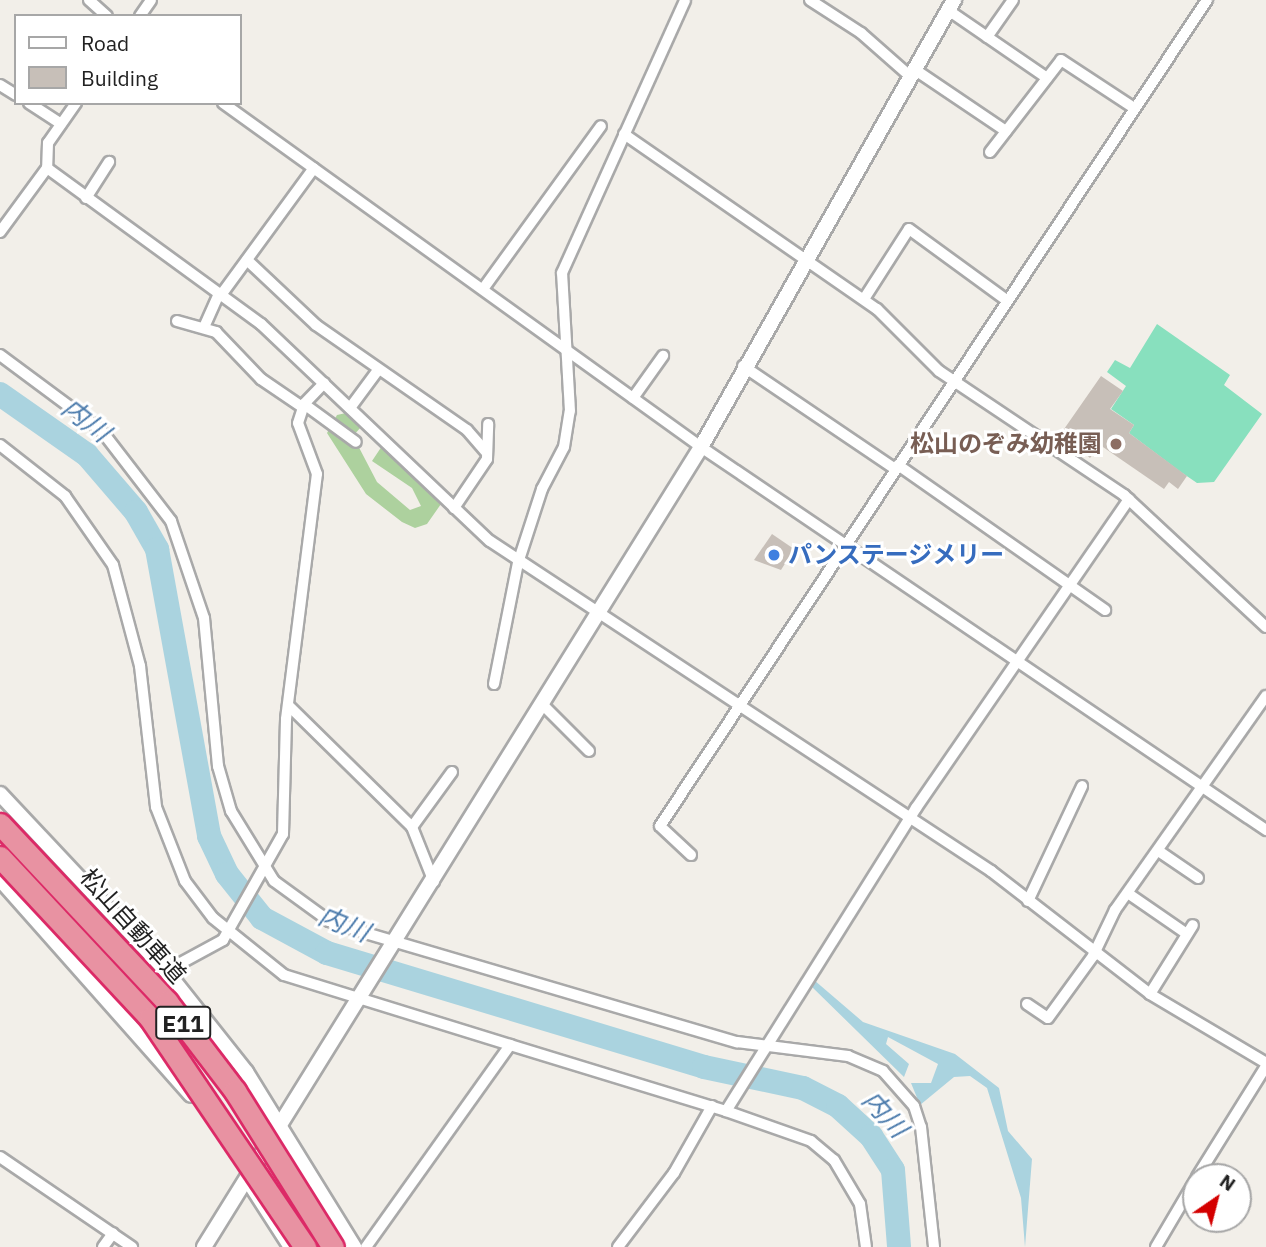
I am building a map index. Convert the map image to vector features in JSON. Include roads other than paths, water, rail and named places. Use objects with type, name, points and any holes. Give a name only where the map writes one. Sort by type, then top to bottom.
[{"type":"highway","name":"松山自動車道","points":[[0,824],[167,1002],[235,1091],[333,1247]]},
{"type":"highway","name":"松山自動車道","points":[[0,857],[150,1018],[305,1247]]},
{"type":"street","points":[[89,0],[105,14]]},
{"type":"street","points":[[494,684],[518,563],[542,489],[564,447],[570,411],[562,273],[685,0]]},
{"type":"street","points":[[810,0],[861,33],[912,72],[1006,131]]},
{"type":"street","points":[[987,37],[1013,0]]},
{"type":"street","points":[[691,855],[660,826],[954,381],[1005,299],[1207,0]]},
{"type":"street","points":[[204,1247],[398,942],[701,447],[803,258],[951,5],[987,37],[1047,78]]},
{"type":"street","points":[[990,152],[1061,60],[1134,108]]},
{"type":"street","points":[[32,105],[61,124]]},
{"type":"street","points":[[0,232],[47,168],[45,152],[75,105]]},
{"type":"street","points":[[226,105],[701,447],[1266,830]]},
{"type":"street","points":[[483,289],[601,126]]},
{"type":"street","points":[[624,134],[864,299],[954,381],[1129,499],[1266,627]]},
{"type":"street","points":[[86,198],[109,162]]},
{"type":"street","points":[[47,168],[220,294],[324,383],[454,508],[518,563],[909,819],[1028,901],[1093,956],[1266,1064],[1206,1163]]},
{"type":"street","points":[[205,325],[220,294],[314,168]]},
{"type":"street","points":[[864,299],[909,229],[1005,299]]},
{"type":"street","points":[[247,260],[278,293],[378,370],[467,430],[487,453]]},
{"type":"street","points":[[177,321],[205,325],[261,380],[356,442]]},
{"type":"street","points":[[0,355],[101,430],[172,521],[204,618],[218,766],[231,811],[264,872],[298,903],[329,921],[761,1051],[865,1061],[901,1088],[921,1127],[934,1247]]},
{"type":"street","points":[[633,398],[663,356]]},
{"type":"street","points":[[743,366],[897,467],[1105,610]]},
{"type":"street","points":[[350,408],[378,370]]},
{"type":"street","points":[[166,971],[215,947],[264,872],[283,834],[288,705],[317,474],[298,423],[303,406],[324,383]]},
{"type":"street","points":[[454,508],[487,453],[488,424]]},
{"type":"street","points":[[0,445],[65,496],[113,565],[140,666],[156,807],[185,881],[227,928],[284,975],[361,1001],[712,1106],[728,1107],[811,1141],[834,1160],[860,1204],[866,1247]]},
{"type":"street","points":[[728,1107],[909,819],[1129,499]]},
{"type":"street","points":[[1027,1004],[1048,1018],[1093,956],[1098,935],[1160,852],[1266,696]]},
{"type":"street","points":[[288,705],[412,827],[434,882]]},
{"type":"street","points":[[543,705],[589,751]]},
{"type":"street","points":[[412,827],[452,772]]},
{"type":"street","points":[[1028,901],[1082,786]]},
{"type":"street","points":[[0,794],[166,971],[284,1125],[354,1247]]},
{"type":"street","points":[[1160,852],[1198,878]]},
{"type":"street","points":[[0,879],[162,1057],[291,1247]]},
{"type":"street","points":[[1129,894],[1190,930],[1150,994]]},
{"type":"street","points":[[366,1247],[510,1045]]},
{"type":"street","points":[[618,1247],[674,1173],[712,1106]]},
{"type":"street","points":[[0,1157],[132,1247]]},
{"type":"street","points":[[1156,1247],[1182,1209]]},
{"type":"street","points":[[103,1247],[113,1233]]},
{"type":"water","points":[[814,980],[863,1022],[955,1054],[999,1088],[1008,1131],[1032,1159],[1025,1247],[1021,1198],[987,1088],[970,1076],[954,1077],[920,1105],[911,1083],[931,1083],[938,1064],[888,1037],[886,1044],[909,1064],[904,1077],[811,986]]},
{"type":"waterway","name":"内川","points":[[0,394],[87,455],[136,512],[157,549],[209,836],[227,874],[262,918],[327,953],[704,1067],[803,1088],[838,1106],[871,1136],[893,1170],[899,1247]]},
{"type":"place","name":"松山のぞみ幼稚園","points":[[1116,444]]},
{"type":"place","name":"パンステージメリー","points":[[774,555]]}]
